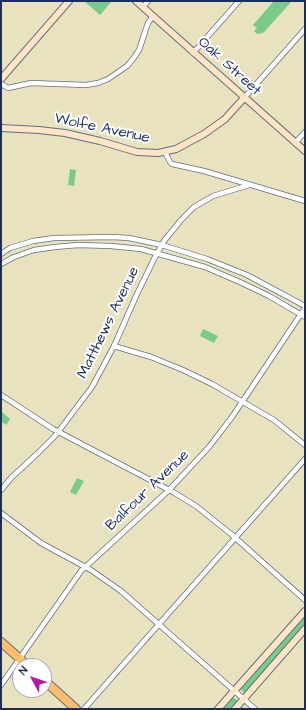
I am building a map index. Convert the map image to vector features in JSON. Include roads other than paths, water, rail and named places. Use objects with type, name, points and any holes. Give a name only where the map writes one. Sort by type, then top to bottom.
[{"type":"highway","points":[[1,642],[18,658]]},
{"type":"highway","points":[[52,687],[76,709]]},
{"type":"main road","points":[[1,79],[70,1]]},
{"type":"main road","name":"Oak Street","points":[[136,1],[305,152]]},
{"type":"main road","points":[[165,152],[182,146],[204,134],[224,119],[244,98]]},
{"type":"main road","name":"Wolfe Avenue","points":[[1,128],[23,128],[59,132],[100,141],[137,152],[165,152]]},
{"type":"main road","points":[[218,709],[305,611]]},
{"type":"main road","points":[[235,709],[305,629]]},
{"type":"street","points":[[143,7],[148,1]]},
{"type":"street","points":[[194,53],[239,1]]},
{"type":"street","points":[[1,84],[8,88],[31,84],[86,85],[103,81],[127,66],[133,59],[142,44],[148,23],[153,16]]},
{"type":"street","points":[[244,98],[305,29]]},
{"type":"street","points":[[295,143],[305,132]]},
{"type":"street","name":"Wolfe Avenue","points":[[165,152],[172,164],[204,171],[305,201]]},
{"type":"street","name":"Matthews Avenue","points":[[1,490],[11,478],[58,432],[92,387],[114,346],[157,253],[181,220],[194,207],[213,196],[249,185]]},
{"type":"street","points":[[1,254],[10,248],[33,241],[54,238],[129,238],[162,245],[207,259],[246,275],[305,307]]},
{"type":"street","points":[[1,264],[14,257],[34,250],[70,246],[111,246],[141,250],[157,253],[205,267],[242,282],[269,296],[305,318]]},
{"type":"street","name":"Balfour Avenue","points":[[20,658],[81,571],[168,490],[209,447],[243,401],[305,307]]},
{"type":"street","points":[[114,346],[151,357],[183,370],[243,401],[274,420],[305,445]]},
{"type":"street","points":[[1,395],[58,432],[196,506],[235,538],[305,600]]},
{"type":"street","points":[[84,709],[305,458]]},
{"type":"street","points":[[1,513],[41,543],[86,567],[121,590],[255,709]]},
{"type":"street","name":"Balfour Avenue","points":[[1,685],[12,669]]}]
